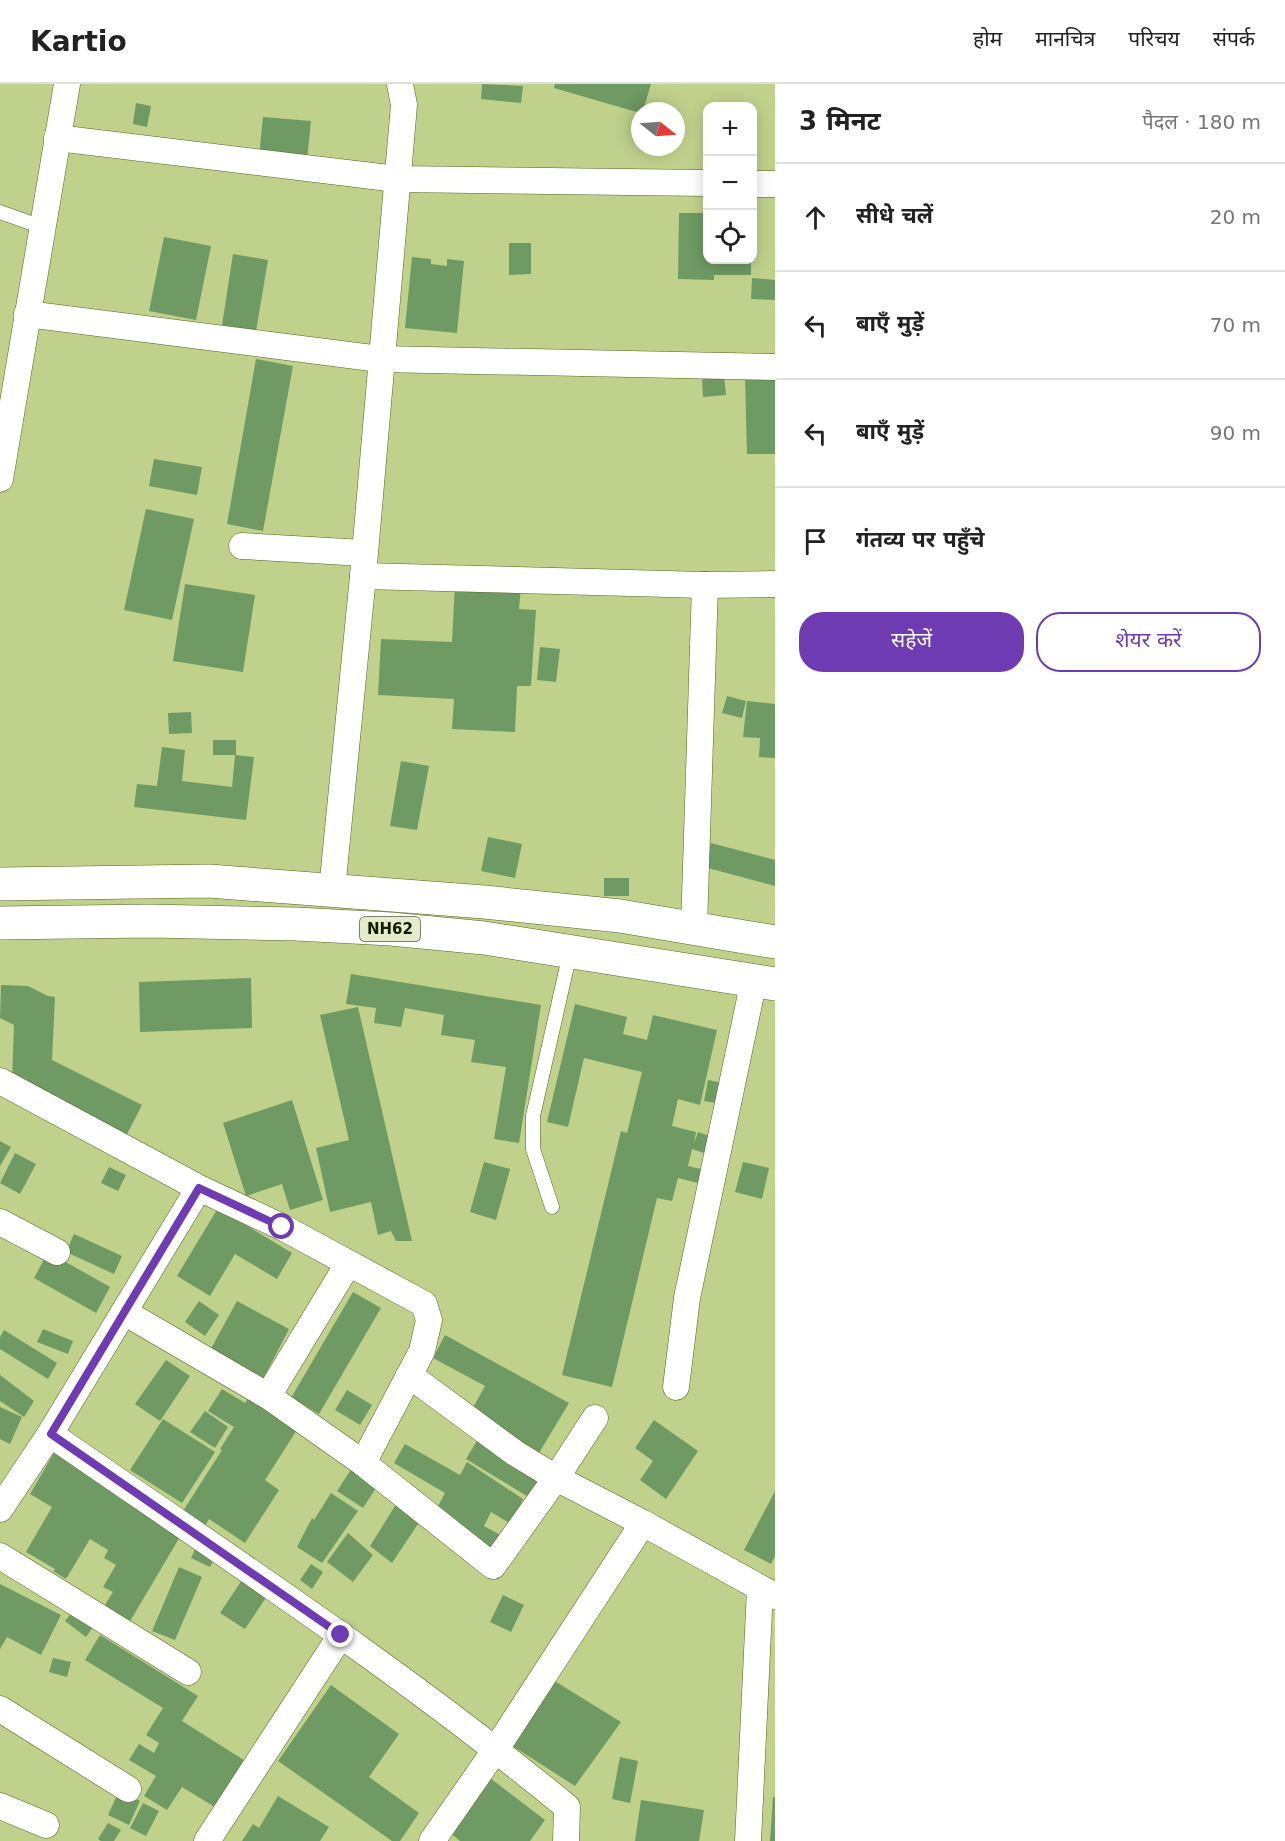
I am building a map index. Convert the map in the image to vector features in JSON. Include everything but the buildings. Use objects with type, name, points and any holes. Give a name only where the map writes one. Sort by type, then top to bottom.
[{"type":"highway","name":"NH62","points":[[0,884],[209,882],[332,890],[620,916],[775,942]]},
{"type":"highway","name":"NH62","points":[[0,923],[149,921],[296,924],[391,929],[484,938],[765,982]]},
{"type":"street","points":[[0,479],[67,84]]},
{"type":"street","points":[[332,890],[404,105],[400,84]]},
{"type":"street","points":[[57,138],[397,179],[703,183]]},
{"type":"street","points":[[757,184],[775,184]]},
{"type":"street","points":[[27,314],[380,359],[775,367]]},
{"type":"street","points":[[242,546],[363,565],[705,585],[775,584]]},
{"type":"street","points":[[694,928],[705,585]]},
{"type":"street","points":[[676,1387],[687,1298],[765,982]]},
{"type":"street","points":[[0,1081],[199,1188],[282,1227],[424,1304],[429,1320],[426,1340],[363,1463]]},
{"type":"street","points":[[0,1509],[51,1434],[199,1188]]},
{"type":"street","points":[[0,1222],[57,1252]]},
{"type":"street","points":[[268,1396],[348,1264]]},
{"type":"street","points":[[124,1312],[268,1396],[363,1463],[493,1566],[556,1478],[595,1418]]},
{"type":"street","points":[[409,1375],[515,1453],[556,1478],[767,1592],[748,1841]]},
{"type":"street","points":[[51,1434],[341,1635],[496,1749],[567,1807],[566,1841]]},
{"type":"street","points":[[432,1841],[496,1749],[643,1523]]},
{"type":"street","points":[[0,1556],[188,1672]]},
{"type":"street","points":[[207,1841],[341,1635]]},
{"type":"street","points":[[0,1709],[128,1790]]},
{"type":"street","points":[[0,1806],[46,1825]]},
{"type":"lane","points":[[0,212],[42,227]]},
{"type":"lane","points":[[552,1207],[532,1149],[533,1116],[570,952]]},
{"type":"route","points":[[282,1227],[199,1188],[51,1434],[341,1635]]}]
